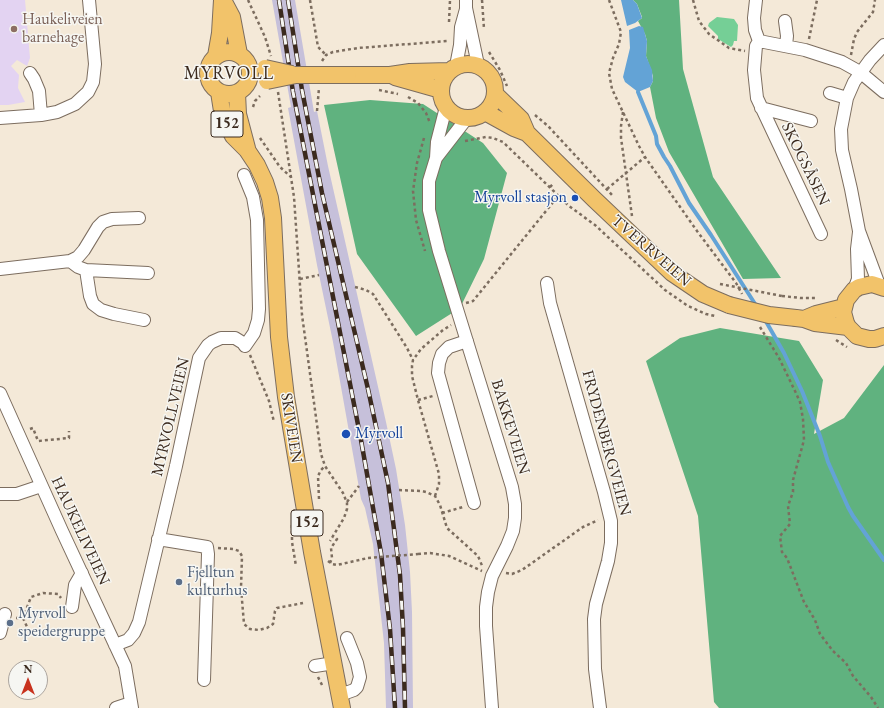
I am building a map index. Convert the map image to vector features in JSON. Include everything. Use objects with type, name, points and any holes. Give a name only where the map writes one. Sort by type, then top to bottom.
[{"type":"main road","name":"152","points":[[223,0],[232,17],[243,59],[250,74],[242,89],[225,94],[213,88],[207,75],[211,61],[216,56],[221,26],[223,0]]},
{"type":"main road","points":[[216,56],[227,52],[243,59],[296,75]]},
{"type":"main road","points":[[242,89],[296,75],[390,75],[453,69],[469,63],[483,67],[490,74],[502,93],[479,116],[467,118],[455,114],[446,107],[441,90],[443,80],[453,69]]},
{"type":"main road","points":[[390,75],[441,90]]},
{"type":"main road","name":"SKIVEIEN","points":[[242,89],[238,114],[247,150]]},
{"type":"main road","name":"SKIVEIEN","points":[[219,92],[222,111],[233,136],[247,150],[262,175],[270,198],[279,337],[284,385],[308,532],[341,701]]},
{"type":"main road","name":"TVERRVEIEN","points":[[502,93],[521,119],[527,133],[594,199],[672,273],[725,310],[804,319],[815,323],[848,327],[852,332],[863,338],[875,339],[884,336]]},
{"type":"main road","name":"TVERRVEIEN","points":[[484,112],[514,128],[527,133]]},
{"type":"main road","points":[[848,327],[844,317],[844,306],[846,300],[854,290],[865,285],[881,286]]},
{"type":"main road","name":"TVERRVEIEN","points":[[804,319],[844,306]]},
{"type":"street","points":[[0,118],[41,115],[57,112],[70,107],[85,96],[90,88],[94,76],[95,64],[89,0]]},
{"type":"street","name":"SKOGSÅSEN","points":[[756,0],[754,24],[757,46],[754,70],[757,98],[821,234]]},
{"type":"street","points":[[466,4],[478,65]]},
{"type":"street","points":[[453,69],[460,45],[461,27],[466,4]]},
{"type":"street","points":[[785,21],[787,36],[786,46]]},
{"type":"street","name":"SKOGSÅSEN","points":[[881,286],[860,231],[842,150],[841,129],[847,98],[854,82],[860,72],[884,45]]},
{"type":"street","points":[[757,46],[786,46],[805,50],[860,72],[884,92]]},
{"type":"street","points":[[30,73],[39,91],[41,115]]},
{"type":"street","points":[[830,93],[847,98]]},
{"type":"street","name":"BAKKEVEIEN","points":[[446,107],[437,142],[436,158],[429,181],[429,210],[437,243],[515,504],[513,531],[490,572],[486,626],[492,708]]},
{"type":"street","name":"SKOGSÅSEN","points":[[761,108],[811,121]]},
{"type":"street","name":"BAKKEVEIEN","points":[[436,158],[467,118]]},
{"type":"street","points":[[244,175],[253,197],[257,220],[259,309],[258,320],[254,333],[245,346]]},
{"type":"street","points":[[0,269],[70,260],[78,257],[103,222],[112,219],[139,218]]},
{"type":"street","name":"SKOGSÅSEN","points":[[854,290],[858,279],[857,249],[860,231]]},
{"type":"street","points":[[70,260],[78,267],[86,270],[148,273]]},
{"type":"street","points":[[86,270],[90,296],[93,304],[102,310],[114,314],[144,320]]},
{"type":"street","name":"FRYDENBERGVEIEN","points":[[546,283],[550,303],[610,514],[612,529],[611,543],[596,604],[594,619],[595,669],[600,708]]},
{"type":"street","name":"MYRVOLLVEIEN","points":[[115,645],[128,640],[134,633],[139,622],[176,466],[199,358],[208,345],[221,338],[235,338],[245,346]]},
{"type":"street","points":[[467,341],[449,347],[442,354],[438,364],[438,373],[442,393],[474,503]]},
{"type":"street","name":"HAUKELIVEIEN","points":[[0,393],[125,666],[131,706]]},
{"type":"street","points":[[0,494],[17,494],[42,486]]},
{"type":"street","points":[[158,539],[207,547],[204,680]]},
{"type":"street","points":[[72,607],[75,585],[82,573]]},
{"type":"street","points":[[0,633],[3,617]]},
{"type":"street","points":[[341,701],[357,687],[360,677],[357,663],[347,638]]},
{"type":"street","points":[[315,666],[334,663]]},
{"type":"street","points":[[116,708],[131,706]]},
{"type":"path","points":[[248,0],[265,38],[272,59]]},
{"type":"path","points":[[310,0],[318,47],[326,55]]},
{"type":"path","points":[[482,0],[484,31]]},
{"type":"path","points":[[609,0],[621,32],[619,44],[610,68],[612,89],[645,156],[696,231],[736,283],[744,297]]},
{"type":"path","points":[[694,0],[699,21],[709,34],[723,45],[731,49],[757,46]]},
{"type":"path","points":[[805,50],[810,35],[816,0]]},
{"type":"path","points":[[848,66],[854,39],[857,32],[873,12],[875,0]]},
{"type":"path","points":[[321,65],[323,58],[330,53],[358,48],[449,40]]},
{"type":"path","points":[[488,50],[505,78],[502,93]]},
{"type":"path","points":[[317,111],[319,87]]},
{"type":"path","points":[[378,90],[400,94]]},
{"type":"path","points":[[278,91],[298,234],[302,315],[321,454],[325,466],[343,493],[347,503],[346,513],[330,541]]},
{"type":"path","points":[[252,111],[255,101],[260,96]]},
{"type":"path","points":[[404,96],[418,103],[426,113],[429,122],[435,127]]},
{"type":"path","points":[[623,111],[621,138],[632,216]]},
{"type":"path","points":[[530,112],[548,126],[617,200]]},
{"type":"path","points":[[258,135],[280,167],[291,177]]},
{"type":"path","points":[[463,141],[486,137],[503,142],[569,206],[600,229],[665,290],[688,306],[706,314],[725,310]]},
{"type":"path","points":[[607,189],[645,156]]},
{"type":"path","points":[[550,187],[554,183]]},
{"type":"path","points":[[456,306],[473,300],[559,195]]},
{"type":"path","points":[[627,211],[636,221]]},
{"type":"path","points":[[300,279],[319,275]]},
{"type":"path","points":[[714,282],[782,296],[801,298],[823,297]]},
{"type":"path","points":[[355,287],[366,290],[372,294],[407,348],[413,360],[412,376],[439,474],[439,484],[435,496]]},
{"type":"path","points":[[413,360],[421,349],[442,330],[461,321]]},
{"type":"path","points":[[759,324],[779,358],[795,391],[800,402],[804,419],[804,440],[793,480],[793,492],[788,506],[790,524],[780,536],[781,548],[787,558],[804,602],[815,620],[820,634],[833,651],[846,663],[853,676],[871,697],[878,708]]},
{"type":"path","points":[[245,346],[269,401],[275,426]]},
{"type":"path","points":[[418,400],[442,393]]},
{"type":"path","points":[[18,433],[33,428],[38,441],[69,438],[69,431]]},
{"type":"path","points":[[319,502],[318,476],[325,466]]},
{"type":"path","points":[[347,503],[359,486]]},
{"type":"path","points":[[399,490],[422,491],[435,496],[440,505],[447,528],[478,556],[490,572]]},
{"type":"path","points":[[442,513],[474,503]]},
{"type":"path","points":[[327,558],[330,563],[339,565],[368,558],[430,553],[449,556],[490,572],[508,574],[518,573],[583,527],[610,514]]},
{"type":"path","points":[[292,519],[292,542],[296,566]]},
{"type":"path","points":[[330,563],[332,558],[331,548],[337,540],[333,537]]},
{"type":"path","points":[[207,547],[233,549],[239,551],[242,556],[241,588],[244,624],[250,629],[259,630],[267,628],[272,624],[277,608],[303,603]]},
{"type":"path","points":[[34,636],[28,629],[23,618],[31,597],[43,593],[58,594]]},
{"type":"path","points":[[3,617],[23,618]]},
{"type":"shaded area","name":"Haukeliveien barnehage","points":[[0,0],[25,0],[30,58],[27,66],[17,60],[11,66],[19,75],[18,88],[25,102],[8,105],[0,105]]},
{"type":"shaded area","points":[[272,0],[295,0],[314,112],[317,111],[396,469],[405,525],[410,572],[413,708],[386,708],[384,643],[373,544],[365,508],[361,499],[333,342],[317,265],[288,108],[291,107]]},
{"type":"green space","points":[[633,0],[679,0],[683,69],[713,177],[781,278],[743,279],[669,152],[656,118],[650,87],[653,81],[653,76],[646,56],[647,41],[638,21],[642,17],[637,4]]},
{"type":"green space","points":[[717,17],[734,19],[738,25],[737,41],[734,41],[731,47],[718,39],[718,36],[708,26],[709,23]]},
{"type":"green space","points":[[370,100],[423,104],[483,143],[507,173],[484,259],[460,308],[416,336],[357,254],[324,105]]},
{"type":"green space","points":[[720,328],[799,341],[823,380],[814,434],[844,418],[884,365],[884,708],[719,708],[714,702],[698,516],[646,361],[680,338]]},
{"type":"water","points":[[621,0],[633,0],[637,4],[642,18],[627,26]]},
{"type":"water","points":[[639,26],[643,27],[647,41],[646,56],[652,70],[653,81],[650,87],[638,92],[625,82],[623,77],[630,48],[629,30]]},
{"type":"waterway","points":[[638,92],[656,136],[657,144],[689,203],[757,307]]},
{"type":"waterway","points":[[764,318],[784,353],[802,391],[820,436],[828,462],[848,507],[884,560]]},
{"type":"railway","points":[[279,0],[293,92],[361,440],[381,553],[390,629],[395,708]]},
{"type":"railway","points":[[288,0],[302,90],[322,193],[368,389],[388,483],[400,575],[405,708]]},
{"type":"place","name":"Haukeliveien barnehage","points":[[14,29]]},
{"type":"place","name":"Myrvoll stasjon","points":[[575,198]]},
{"type":"place","name":"Myrvoll","points":[[346,434]]},
{"type":"place","name":"Fjelltun kulturhus","points":[[179,582]]},
{"type":"place","name":"Myrvoll speidergruppe","points":[[10,623]]},
{"type":"district","name":"MYRVOLL","points":[[229,74]]}]
